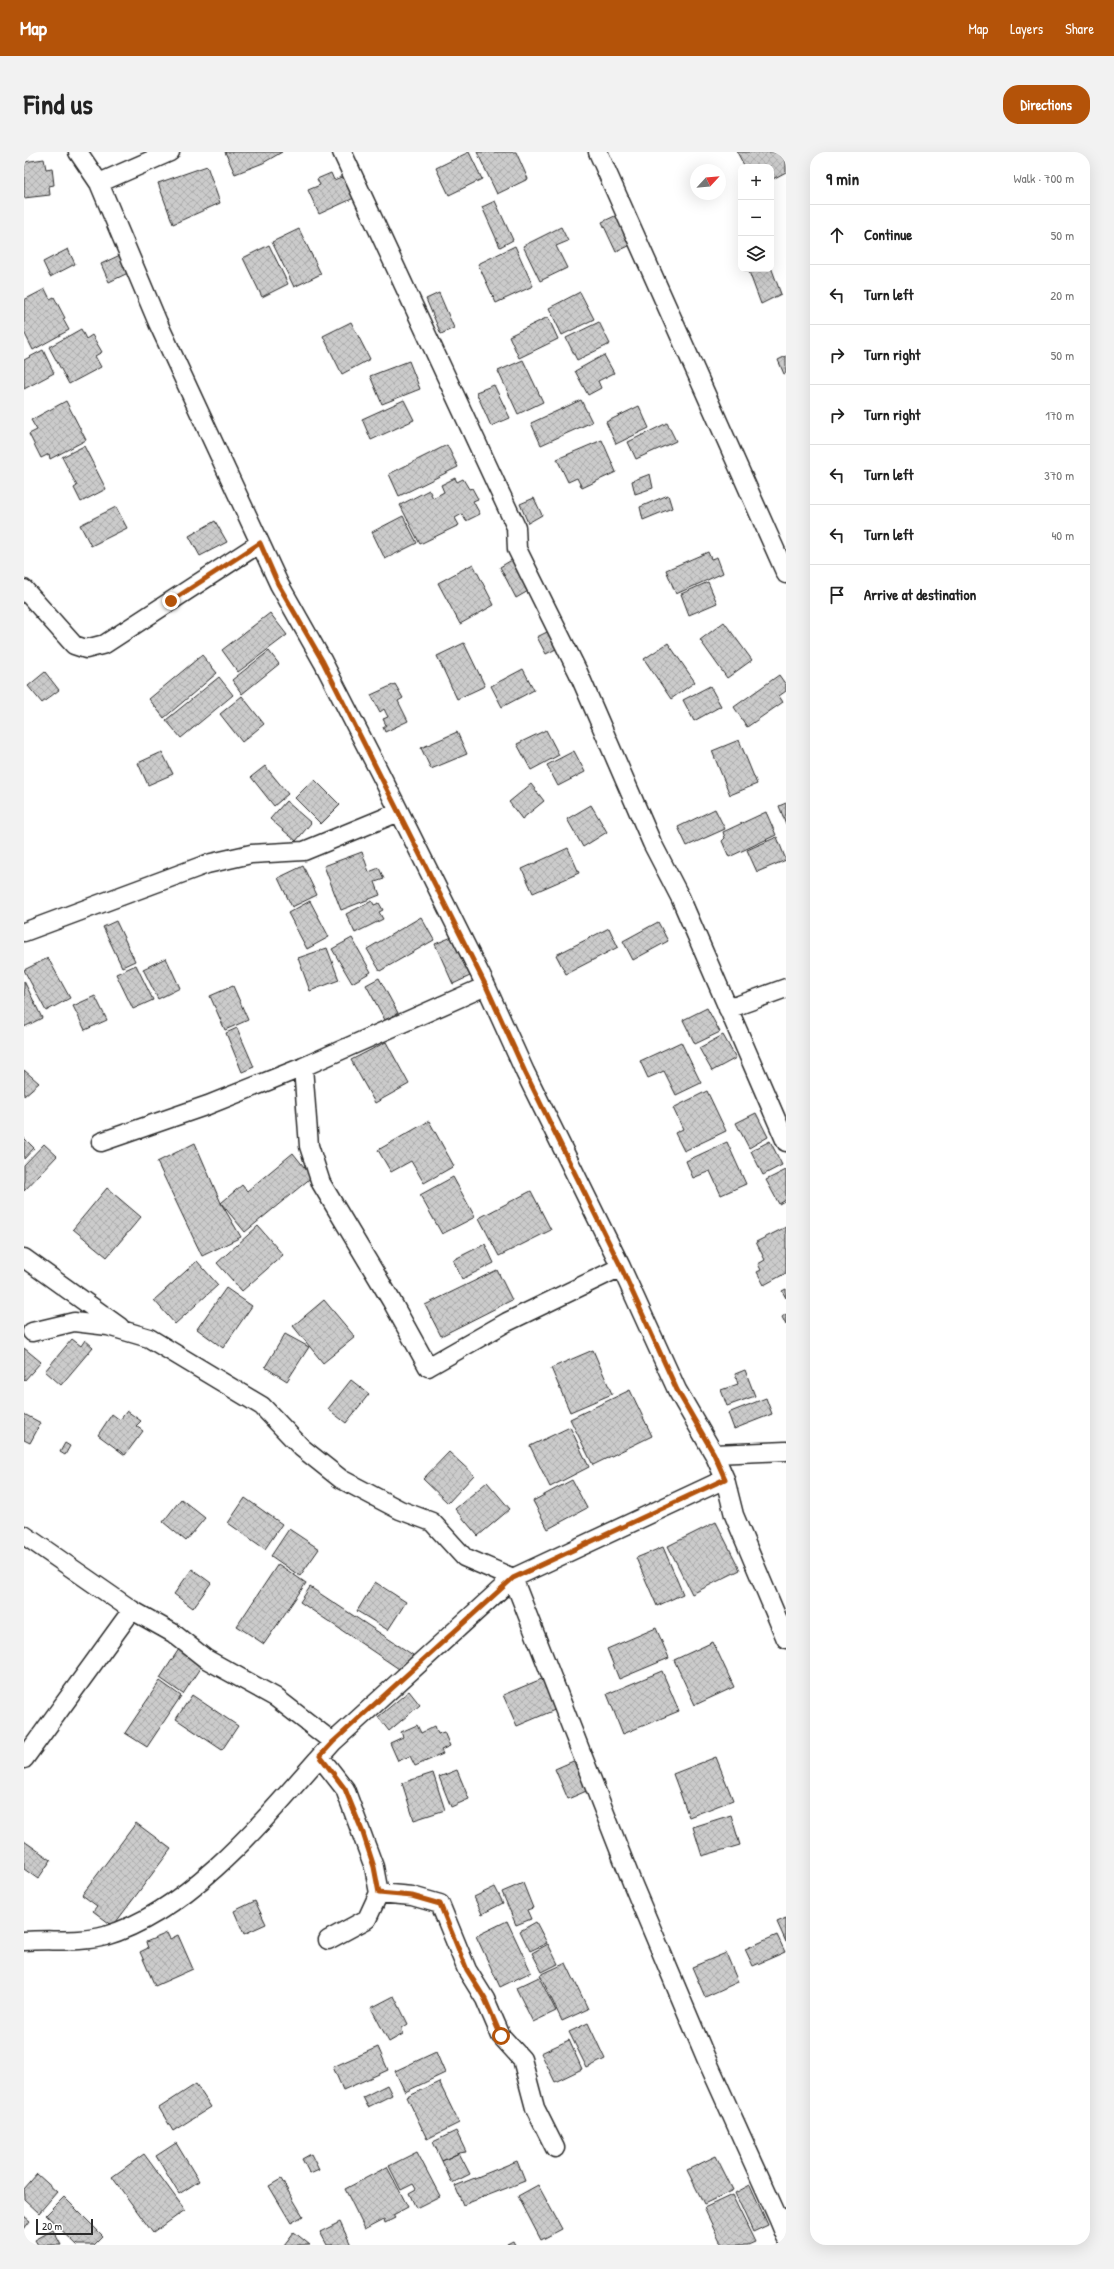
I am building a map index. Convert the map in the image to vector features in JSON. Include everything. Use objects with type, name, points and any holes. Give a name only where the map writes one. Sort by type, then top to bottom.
[{"type":"street","points":[[78,152],[99,183],[158,323],[278,584],[323,662],[399,812],[486,986],[525,1072],[621,1267],[677,1390],[714,1454],[725,1479],[734,1515],[786,1639]]},
{"type":"street","points":[[99,183],[170,152]]},
{"type":"street","points":[[342,152],[516,526],[516,549],[578,672],[652,843],[680,897],[786,1142]]},
{"type":"street","points":[[598,152],[786,574]]},
{"type":"street","points":[[24,589],[74,645],[86,649],[105,644],[260,543]]},
{"type":"street","points":[[24,932],[207,864],[250,854],[304,851],[399,812]]},
{"type":"street","points":[[102,1142],[208,1105],[303,1067],[486,986]]},
{"type":"street","points":[[728,1009],[786,988]]},
{"type":"street","points":[[303,1067],[309,1146],[321,1183],[391,1300],[428,1367],[507,1322],[621,1267]]},
{"type":"street","points":[[24,1258],[125,1331]]},
{"type":"street","points":[[32,1332],[74,1322],[108,1326],[149,1338],[262,1406],[302,1448],[342,1479],[400,1510],[432,1522],[464,1557],[513,1578],[633,1885],[706,2058],[782,2219],[786,2237]]},
{"type":"street","points":[[714,1454],[786,1450]]},
{"type":"street","points":[[24,1941],[77,1940],[105,1936],[165,1909],[205,1876],[264,1819],[333,1742],[513,1578],[725,1479]]},
{"type":"street","points":[[24,1535],[132,1610],[173,1633],[206,1659],[275,1696],[333,1742]]},
{"type":"street","points":[[24,1759],[132,1610]]},
{"type":"street","points":[[320,1756],[345,1789],[369,1853],[379,1893],[367,1920],[328,1940]]},
{"type":"street","points":[[379,1893],[412,1896],[440,1904],[467,1970],[485,1999],[501,2036],[522,2060],[535,2108],[555,2148]]},
{"type":"building","points":[[225,152],[282,152],[263,163],[235,174]]},
{"type":"building","points":[[469,152],[482,179],[449,195],[436,168]]},
{"type":"building","points":[[477,152],[516,152],[528,179],[497,194]]},
{"type":"building","points":[[737,152],[786,152],[786,172],[774,178],[774,164],[743,164]]},
{"type":"building","points":[[44,159],[46,169],[52,168],[54,185],[49,186],[50,195],[24,198],[24,162]]},
{"type":"building","points":[[207,166],[220,203],[173,224],[158,183]]},
{"type":"building","points":[[331,173],[334,180],[344,176],[354,198],[319,214],[308,190],[320,185],[317,179]]},
{"type":"building","points":[[495,201],[513,240],[500,247],[482,207]]},
{"type":"building","points":[[617,215],[631,245],[616,252],[602,222]]},
{"type":"building","points":[[561,227],[568,241],[556,246],[567,268],[540,281],[523,246]]},
{"type":"building","points":[[299,229],[321,274],[294,287],[272,242]]},
{"type":"building","points":[[269,245],[288,284],[262,297],[243,258]]},
{"type":"building","points":[[515,246],[533,286],[496,303],[478,264]]},
{"type":"building","points":[[68,249],[75,264],[50,277],[43,262]]},
{"type":"building","points":[[120,255],[128,273],[109,282],[101,264]]},
{"type":"building","points":[[749,272],[773,272],[781,294],[761,304]]},
{"type":"building","points":[[45,289],[50,299],[54,297],[65,318],[63,319],[69,330],[33,350],[24,332],[24,300]]},
{"type":"building","points":[[580,292],[594,319],[562,335],[549,308]]},
{"type":"building","points":[[439,293],[454,328],[441,334],[426,299]]},
{"type":"building","points":[[548,317],[558,339],[519,358],[509,336]]},
{"type":"building","points":[[351,322],[370,359],[342,374],[323,336]]},
{"type":"building","points":[[599,322],[610,344],[577,360],[566,338]]},
{"type":"building","points":[[81,329],[86,339],[92,335],[102,352],[95,356],[101,367],[69,384],[49,347]]},
{"type":"building","points":[[43,350],[54,373],[24,389],[24,360]]},
{"type":"building","points":[[604,355],[614,373],[598,381],[601,388],[588,395],[575,371]]},
{"type":"building","points":[[786,356],[786,373],[784,374],[778,360]]},
{"type":"building","points":[[523,360],[543,402],[518,414],[498,371]]},
{"type":"building","points":[[409,361],[420,389],[382,404],[370,376]]},
{"type":"building","points":[[494,385],[510,418],[491,426],[476,392]]},
{"type":"building","points":[[404,400],[414,420],[371,440],[362,419]]},
{"type":"building","points":[[581,400],[592,422],[541,445],[531,423]]},
{"type":"building","points":[[66,401],[86,440],[50,459],[49,454],[41,458],[29,434],[37,430],[31,420]]},
{"type":"building","points":[[639,406],[649,428],[616,444],[606,422]]},
{"type":"building","points":[[667,423],[676,441],[636,459],[628,442]]},
{"type":"building","points":[[602,440],[616,472],[582,488],[577,478],[568,482],[557,459]]},
{"type":"building","points":[[447,445],[458,467],[399,496],[389,474]]},
{"type":"building","points":[[84,446],[106,489],[81,502],[74,488],[77,486],[62,457]]},
{"type":"building","points":[[650,474],[653,488],[635,494],[632,481]]},
{"type":"building","points":[[455,478],[457,482],[463,479],[469,489],[472,488],[478,499],[473,501],[480,514],[466,521],[462,514],[455,518],[459,525],[420,544],[400,505],[429,490],[433,498],[444,492],[441,485]]},
{"type":"building","points":[[668,495],[672,508],[643,520],[640,507]]},
{"type":"building","points":[[534,498],[542,515],[528,523],[520,504]]},
{"type":"building","points":[[116,507],[127,528],[91,546],[80,525]]},
{"type":"building","points":[[403,516],[417,543],[385,559],[372,532]]},
{"type":"building","points":[[215,521],[227,542],[200,556],[189,536]]},
{"type":"building","points":[[708,552],[711,559],[717,557],[723,573],[676,594],[666,570]]},
{"type":"building","points":[[515,558],[530,590],[516,598],[500,567]]},
{"type":"building","points":[[473,564],[494,605],[460,624],[438,583]]},
{"type":"building","points":[[708,582],[717,603],[689,615],[681,594]]},
{"type":"building","points":[[270,613],[287,635],[238,672],[222,650]]},
{"type":"building","points":[[724,622],[752,660],[727,678],[700,640]]},
{"type":"building","points":[[551,630],[560,647],[546,654],[537,637]]},
{"type":"building","points":[[464,643],[485,686],[457,699],[437,656]]},
{"type":"building","points":[[668,643],[695,682],[671,699],[644,659]]},
{"type":"building","points":[[269,651],[279,664],[242,694],[232,680]]},
{"type":"building","points":[[202,655],[217,673],[164,718],[149,699]]},
{"type":"building","points":[[523,669],[534,690],[502,707],[491,686]]},
{"type":"building","points":[[45,672],[59,690],[42,703],[28,686]]},
{"type":"building","points":[[779,675],[786,685],[786,691],[779,696],[783,702],[747,727],[734,707]]},
{"type":"building","points":[[219,677],[233,695],[181,738],[166,720]]},
{"type":"building","points":[[395,684],[403,698],[398,701],[408,721],[385,732],[383,727],[386,725],[383,719],[388,717],[384,709],[380,712],[371,695]]},
{"type":"building","points":[[710,686],[721,706],[694,721],[683,700]]},
{"type":"building","points":[[242,696],[264,724],[242,742],[220,714]]},
{"type":"building","points":[[546,730],[559,755],[531,770],[517,744]]},
{"type":"building","points":[[457,732],[467,754],[431,769],[421,748]]},
{"type":"building","points":[[739,740],[757,784],[730,795],[712,751]]},
{"type":"building","points":[[574,751],[585,772],[558,786],[547,765]]},
{"type":"building","points":[[162,752],[173,774],[148,785],[138,763]]},
{"type":"building","points":[[265,766],[288,794],[274,806],[251,777]]},
{"type":"building","points":[[314,779],[340,805],[321,824],[295,798]]},
{"type":"building","points":[[531,784],[544,801],[522,819],[509,802]]},
{"type":"building","points":[[286,801],[311,823],[296,841],[270,819]]},
{"type":"building","points":[[786,803],[786,824],[779,806]]},
{"type":"building","points":[[591,805],[607,832],[583,847],[567,819]]},
{"type":"building","points":[[715,809],[725,829],[687,846],[678,827]]},
{"type":"building","points":[[766,812],[776,835],[729,857],[722,841],[725,838],[723,832]]},
{"type":"building","points":[[777,837],[786,860],[757,872],[747,850]]},
{"type":"building","points":[[568,848],[579,873],[533,893],[522,869]]},
{"type":"building","points":[[362,852],[369,872],[379,868],[384,879],[375,882],[380,895],[341,910],[324,866]]},
{"type":"building","points":[[303,866],[317,895],[292,907],[278,878]]},
{"type":"building","points":[[310,901],[329,937],[307,949],[288,913]]},
{"type":"building","points":[[372,901],[374,905],[379,903],[383,910],[379,912],[383,919],[355,933],[346,914]]},
{"type":"building","points":[[421,917],[434,940],[380,971],[367,949]]},
{"type":"building","points":[[116,921],[135,961],[122,967],[103,927]]},
{"type":"building","points":[[658,922],[668,941],[633,960],[623,941]]},
{"type":"building","points":[[609,928],[618,947],[566,974],[556,955]]},
{"type":"building","points":[[452,937],[470,976],[453,984],[435,944]]},
{"type":"building","points":[[352,938],[371,972],[352,983],[332,949]]},
{"type":"building","points":[[327,948],[339,980],[310,991],[298,958]]},
{"type":"building","points":[[48,958],[70,998],[46,1011],[24,970]]},
{"type":"building","points":[[166,958],[180,988],[158,999],[143,969]]},
{"type":"building","points":[[136,965],[153,1000],[133,1009],[116,974]]},
{"type":"building","points":[[379,978],[398,1013],[385,1020],[366,985]]},
{"type":"building","points":[[24,981],[42,1018],[24,1027]]},
{"type":"building","points":[[233,986],[248,1020],[225,1030],[210,996]]},
{"type":"building","points":[[95,996],[107,1020],[85,1030],[73,1006]]},
{"type":"building","points":[[707,1008],[720,1032],[695,1044],[683,1020]]},
{"type":"building","points":[[237,1028],[254,1067],[242,1072],[226,1033]]},
{"type":"building","points":[[723,1035],[736,1058],[712,1071],[699,1048]]},
{"type":"building","points":[[386,1042],[409,1084],[375,1103],[351,1060]]},
{"type":"building","points":[[681,1042],[701,1083],[676,1095],[664,1071],[648,1078],[640,1061]]},
{"type":"building","points":[[24,1070],[39,1083],[24,1096]]},
{"type":"building","points":[[707,1091],[726,1131],[684,1151],[675,1133],[683,1129],[673,1108]]},
{"type":"building","points":[[756,1113],[768,1137],[749,1148],[736,1123]]},
{"type":"building","points":[[429,1121],[454,1166],[424,1183],[411,1161],[391,1172],[378,1150]]},
{"type":"building","points":[[24,1138],[34,1148],[24,1159]]},
{"type":"building","points":[[770,1141],[782,1165],[763,1175],[751,1151]]},
{"type":"building","points":[[727,1142],[746,1184],[721,1195],[710,1171],[693,1178],[686,1161]]},
{"type":"building","points":[[195,1143],[221,1203],[241,1237],[202,1256],[157,1162]]},
{"type":"building","points":[[44,1144],[57,1156],[24,1191],[24,1165]]},
{"type":"building","points":[[293,1153],[312,1177],[245,1232],[221,1203],[242,1185],[247,1191]]},
{"type":"building","points":[[786,1170],[786,1200],[779,1204],[766,1180]]},
{"type":"building","points":[[453,1177],[475,1217],[442,1234],[420,1195]]},
{"type":"building","points":[[107,1188],[141,1217],[107,1257],[73,1229]]},
{"type":"building","points":[[531,1191],[551,1230],[499,1256],[479,1218]]},
{"type":"building","points":[[258,1226],[283,1255],[242,1291],[217,1263]]},
{"type":"building","points":[[786,1227],[786,1273],[764,1285],[757,1272],[761,1270],[758,1264],[765,1260],[756,1242]]},
{"type":"building","points":[[485,1244],[494,1263],[462,1279],[453,1260]]},
{"type":"building","points":[[197,1261],[218,1285],[175,1324],[154,1300]]},
{"type":"building","points":[[497,1270],[512,1300],[441,1336],[425,1305]]},
{"type":"building","points":[[226,1288],[252,1306],[223,1348],[197,1329]]},
{"type":"building","points":[[786,1289],[786,1298],[782,1291]]},
{"type":"building","points":[[324,1300],[355,1337],[323,1363],[293,1326]]},
{"type":"building","points":[[786,1314],[786,1325],[782,1317]]},
{"type":"building","points":[[285,1334],[309,1347],[287,1381],[265,1367]]},
{"type":"building","points":[[72,1339],[81,1346],[85,1340],[93,1347],[61,1385],[45,1371]]},
{"type":"building","points":[[24,1348],[41,1362],[24,1381]]},
{"type":"building","points":[[593,1350],[612,1394],[570,1412],[551,1368]]},
{"type":"building","points":[[745,1370],[755,1396],[727,1406],[721,1390],[738,1384],[735,1374]]},
{"type":"building","points":[[351,1380],[369,1394],[346,1423],[328,1409]]},
{"type":"building","points":[[630,1390],[652,1436],[593,1465],[570,1419]]},
{"type":"building","points":[[766,1398],[772,1414],[734,1429],[728,1413]]},
{"type":"building","points":[[127,1411],[141,1421],[136,1426],[143,1431],[125,1455],[98,1435],[112,1414],[120,1420]]},
{"type":"building","points":[[24,1414],[41,1423],[30,1443],[24,1440]]},
{"type":"building","points":[[570,1427],[589,1467],[550,1487],[530,1446]]},
{"type":"building","points":[[65,1443],[70,1446],[65,1455],[60,1452]]},
{"type":"building","points":[[449,1452],[474,1475],[448,1503],[423,1479]]},
{"type":"building","points":[[572,1480],[587,1508],[548,1529],[533,1501]]},
{"type":"building","points":[[487,1482],[510,1509],[478,1536],[455,1509]]},
{"type":"building","points":[[245,1498],[282,1524],[265,1549],[228,1523]]},
{"type":"building","points":[[181,1499],[205,1518],[186,1541],[163,1522]]},
{"type":"building","points":[[716,1522],[740,1570],[692,1594],[668,1546]]},
{"type":"building","points":[[289,1529],[319,1549],[300,1576],[271,1556]]},
{"type":"building","points":[[663,1547],[683,1594],[657,1606],[636,1558]]},
{"type":"building","points":[[278,1564],[306,1583],[264,1644],[237,1626]]},
{"type":"building","points":[[192,1569],[211,1583],[193,1608],[174,1594]]},
{"type":"building","points":[[375,1582],[406,1602],[388,1630],[357,1611]]},
{"type":"building","points":[[310,1587],[413,1655],[402,1671],[300,1602]]},
{"type":"building","points":[[656,1628],[669,1658],[619,1679],[607,1649]]},
{"type":"building","points":[[713,1642],[734,1687],[695,1705],[674,1660]]},
{"type":"building","points":[[179,1649],[202,1665],[183,1694],[160,1678]]},
{"type":"building","points":[[662,1671],[679,1711],[623,1734],[607,1694]]},
{"type":"building","points":[[544,1678],[557,1709],[517,1726],[503,1695]]},
{"type":"building","points":[[160,1681],[181,1696],[147,1747],[125,1733]]},
{"type":"building","points":[[409,1691],[420,1705],[389,1731],[378,1717]]},
{"type":"building","points":[[192,1695],[238,1726],[222,1750],[176,1719]]},
{"type":"building","points":[[417,1725],[421,1733],[435,1726],[438,1734],[444,1732],[450,1746],[441,1750],[443,1754],[415,1766],[410,1756],[398,1761],[390,1743],[403,1737],[401,1732]]},
{"type":"building","points":[[716,1757],[733,1800],[689,1817],[673,1774]]},
{"type":"building","points":[[578,1759],[591,1789],[568,1799],[555,1769]]},
{"type":"building","points":[[457,1770],[469,1799],[451,1807],[439,1777]]},
{"type":"building","points":[[433,1773],[445,1810],[414,1820],[402,1783]]},
{"type":"building","points":[[731,1815],[740,1845],[702,1856],[693,1827]]},
{"type":"building","points":[[136,1823],[171,1849],[113,1926],[93,1911],[97,1906],[82,1895]]},
{"type":"building","points":[[24,1841],[51,1860],[38,1879],[24,1869]]},
{"type":"building","points":[[523,1883],[533,1908],[527,1910],[531,1919],[516,1925],[502,1892]]},
{"type":"building","points":[[495,1887],[503,1903],[482,1914],[474,1897]]},
{"type":"building","points":[[255,1901],[266,1924],[244,1934],[234,1911]]},
{"type":"building","points":[[786,1918],[786,1942],[777,1922]]},
{"type":"building","points":[[507,1921],[531,1972],[500,1987],[476,1936]]},
{"type":"building","points":[[536,1922],[547,1943],[530,1951],[520,1931]]},
{"type":"building","points":[[167,1933],[170,1939],[178,1935],[193,1969],[155,1986],[140,1952],[148,1948],[146,1942]]},
{"type":"building","points":[[777,1935],[785,1952],[753,1966],[745,1949]]},
{"type":"building","points":[[548,1944],[558,1964],[542,1972],[532,1953]]},
{"type":"building","points":[[726,1953],[738,1982],[705,1997],[692,1967]]},
{"type":"building","points":[[566,1963],[588,2009],[562,2021],[540,1975]]},
{"type":"building","points":[[539,1977],[556,2011],[533,2022],[516,1988]]},
{"type":"building","points":[[394,1996],[408,2024],[402,2028],[403,2034],[389,2042],[371,2008]]},
{"type":"building","points":[[588,2023],[605,2059],[587,2068],[569,2032]]},
{"type":"building","points":[[569,2040],[582,2069],[555,2082],[541,2053]]},
{"type":"building","points":[[378,2047],[388,2070],[343,2090],[333,2067]]},
{"type":"building","points":[[436,2052],[445,2073],[405,2092],[395,2071]]},
{"type":"building","points":[[439,2082],[459,2123],[427,2139],[407,2097]]},
{"type":"building","points":[[196,2084],[211,2107],[173,2131],[159,2108]]},
{"type":"building","points":[[387,2085],[392,2095],[368,2107],[363,2097]]},
{"type":"building","points":[[456,2131],[466,2152],[459,2153],[442,2161],[433,2142]]},
{"type":"building","points":[[176,2143],[199,2181],[179,2194],[156,2156]]},
{"type":"building","points":[[417,2152],[440,2196],[416,2208],[409,2193],[416,2189],[413,2184],[401,2190],[389,2166]]},
{"type":"building","points":[[459,2153],[470,2174],[452,2183],[442,2161]]},
{"type":"building","points":[[144,2154],[185,2210],[153,2233],[112,2177]]},
{"type":"building","points":[[311,2154],[319,2170],[310,2174],[302,2159]]},
{"type":"building","points":[[716,2156],[733,2190],[704,2204],[687,2170]]},
{"type":"building","points":[[517,2161],[525,2181],[463,2205],[455,2186]]},
{"type":"building","points":[[387,2167],[408,2207],[393,2215],[395,2218],[385,2223],[384,2219],[365,2229],[345,2189]]},
{"type":"building","points":[[37,2174],[57,2192],[39,2213],[24,2199],[24,2189]]},
{"type":"building","points":[[281,2179],[303,2216],[291,2223],[269,2186]]},
{"type":"building","points":[[538,2185],[562,2229],[541,2240],[518,2196]]},
{"type":"building","points":[[750,2185],[768,2225],[753,2232],[735,2193]]},
{"type":"building","points":[[732,2195],[755,2242],[748,2245],[722,2245],[704,2208]]},
{"type":"building","points":[[64,2197],[103,2236],[94,2245],[77,2245],[46,2215]]},
{"type":"building","points":[[24,2216],[30,2221],[24,2229]]},
{"type":"building","points":[[340,2222],[351,2245],[327,2245],[320,2232]]},
{"type":"building","points":[[53,2230],[61,2245],[38,2245],[35,2240]]},
{"type":"building","points":[[294,2232],[310,2245],[284,2245]]},
{"type":"building","points":[[513,2241],[515,2245],[505,2245]]},
{"type":"route","points":[[171,601],[260,543],[278,584],[323,662],[383,778],[486,986],[525,1072],[621,1267],[677,1390],[714,1454],[725,1479],[513,1578],[333,1742],[320,1756],[345,1789],[363,1833],[374,1867],[379,1893],[412,1896],[440,1904],[467,1970],[485,1999],[501,2036]]}]
